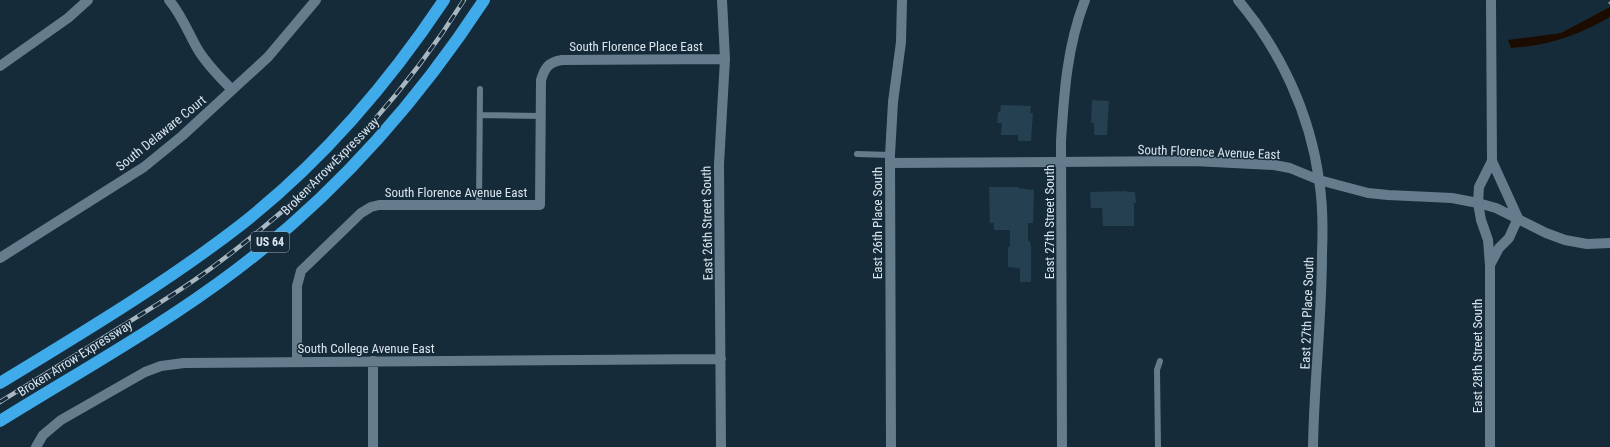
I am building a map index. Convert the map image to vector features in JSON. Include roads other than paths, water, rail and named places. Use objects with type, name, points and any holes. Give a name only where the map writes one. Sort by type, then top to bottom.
[{"type":"highway","name":"Broken Arrow Expressway","points":[[0,383],[146,292],[207,250],[259,209],[300,173],[348,125],[391,74],[424,31],[444,0]]},
{"type":"highway","name":"Broken Arrow Expressway","points":[[0,421],[190,303],[236,270],[293,224],[380,138],[446,56],[484,0]]},
{"type":"street","points":[[0,66],[68,18],[88,0]]},
{"type":"street","points":[[169,0],[177,9],[197,49],[209,65],[232,90]]},
{"type":"street","name":"South Delaware Court","points":[[0,258],[144,167],[182,136],[268,57],[316,0]]},
{"type":"street","name":"East 26th Street South","points":[[722,0],[725,58],[719,164],[722,447]]},
{"type":"street","name":"East 26th Place South","points":[[891,447],[890,159],[893,102],[901,42],[902,0]]},
{"type":"street","name":"East 27th Street South","points":[[1062,447],[1061,141],[1064,92],[1070,48],[1085,0]]},
{"type":"street","name":"East 27th Place South","points":[[1238,0],[1275,52],[1300,104],[1310,134],[1319,180],[1322,215],[1322,278],[1313,447]]},
{"type":"street","name":"East 28th Street South","points":[[1490,265],[1498,248],[1509,238],[1518,218],[1492,161],[1491,0]]},
{"type":"street","name":"South Florence Place East","points":[[541,116],[541,80],[548,65],[554,61],[725,58]]},
{"type":"street","name":"South Florence Avenue East","points":[[297,361],[297,286],[301,271],[361,213],[371,207],[380,205],[540,205],[541,116]]},
{"type":"street","name":"South Florence Avenue East","points":[[890,159],[1061,162],[1194,161],[1257,164],[1290,168],[1319,180],[1368,192],[1388,195],[1452,198],[1478,203],[1496,208],[1546,233],[1565,240],[1587,244],[1610,243]]},
{"type":"street","name":"East 28th Street South","points":[[1490,447],[1490,265],[1488,240],[1481,220],[1478,203],[1479,187],[1492,161]]},
{"type":"street","name":"South College Avenue East","points":[[36,446],[42,435],[61,420],[145,372],[161,366],[184,363],[721,359]]},
{"type":"street","points":[[372,447],[373,361]]},
{"type":"lane","points":[[479,205],[480,89]]},
{"type":"lane","points":[[480,115],[541,116]]},
{"type":"lane","points":[[857,154],[890,159]]},
{"type":"lane","points":[[1158,447],[1157,370],[1160,361]]},
{"type":"railway","points":[[0,402],[157,305],[194,280],[254,235],[288,206],[322,175],[384,109],[439,38],[464,0]]}]
